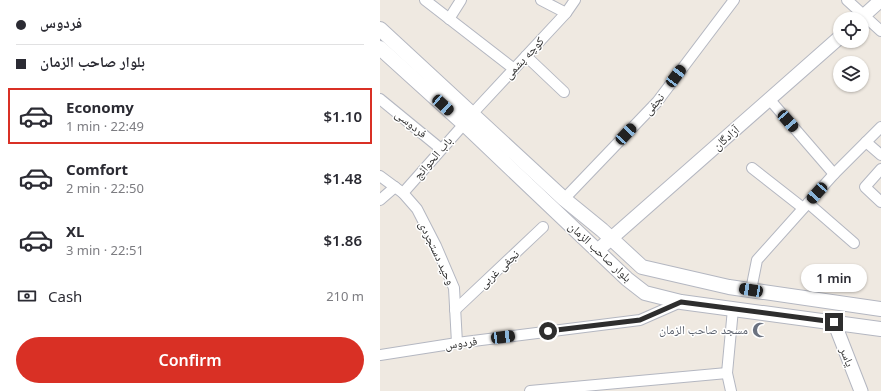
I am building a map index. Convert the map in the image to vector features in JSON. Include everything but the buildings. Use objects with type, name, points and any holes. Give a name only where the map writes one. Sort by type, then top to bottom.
[{"type":"main road","name":"بلوار صاحب الزمان","points":[[380,29],[627,279],[645,293],[681,302],[881,329]]},
{"type":"main road","name":"بلوار صاحب الزمان","points":[[380,48],[564,199],[610,238],[642,268],[729,287],[881,309]]},
{"type":"street","points":[[425,0],[514,69]]},
{"type":"street","points":[[449,19],[461,0]]},
{"type":"street","points":[[541,0],[566,13]]},
{"type":"street","name":"کوچه پشمی","points":[[468,119],[566,13],[575,0]]},
{"type":"street","name":"نجفی","points":[[564,199],[657,102],[734,0]]},
{"type":"street","points":[[847,0],[858,12]]},
{"type":"street","points":[[868,12],[881,0]]},
{"type":"street","points":[[869,23],[881,32]]},
{"type":"street","name":"آزادگان","points":[[598,250],[833,43]]},
{"type":"street","points":[[526,56],[564,92]]},
{"type":"street","name":"فردوسی","points":[[380,99],[442,149]]},
{"type":"street","points":[[770,100],[834,174]]},
{"type":"street","name":"باب الحوائج","points":[[380,200],[399,190],[442,149],[468,119]]},
{"type":"street","points":[[751,290],[757,260],[834,174],[881,127]]},
{"type":"street","points":[[866,142],[881,155]]},
{"type":"street","points":[[752,168],[806,205],[854,243]]},
{"type":"street","points":[[881,169],[865,187],[881,202]]},
{"type":"street","name":"وحید دستجردی","points":[[380,176],[399,190],[417,209],[436,246],[454,288],[457,343]]},
{"type":"street","name":"نجفی غربی","points":[[455,310],[543,227]]},
{"type":"street","name":"فردوس","points":[[380,355],[457,343],[640,320],[681,302]]},
{"type":"street","points":[[731,391],[727,374],[733,308]]},
{"type":"street","name":"یاسر","points":[[834,322],[861,391]]},
{"type":"street","points":[[530,391],[727,374]]},
{"type":"place","name":"مسجد صاحب الزمان","points":[[760,330]]},
{"type":"route","points":[[548,331],[640,320],[681,302],[834,322]]}]
